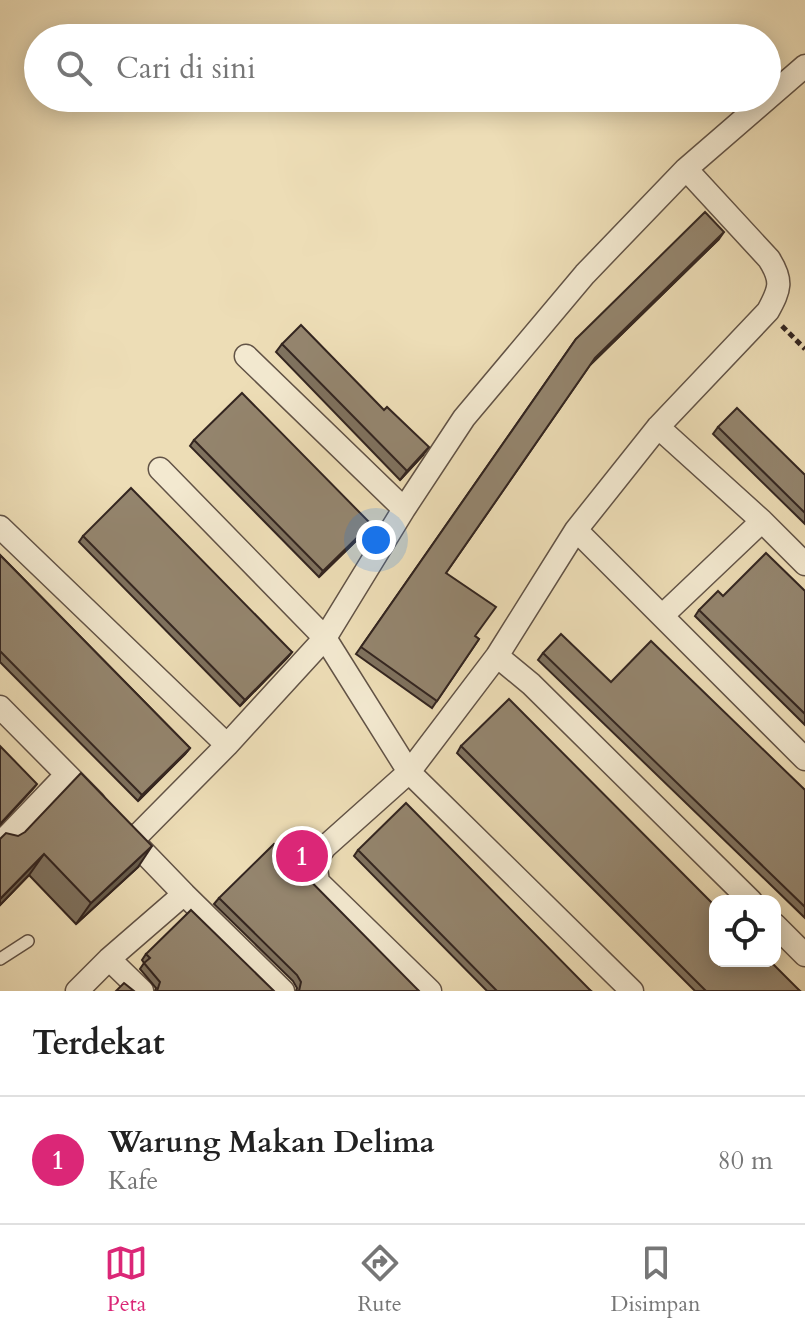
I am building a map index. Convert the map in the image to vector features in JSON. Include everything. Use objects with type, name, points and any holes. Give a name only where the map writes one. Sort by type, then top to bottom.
[{"type":"street","points":[[781,87],[805,66]]},
{"type":"street","points":[[133,840],[227,745],[325,638],[464,418],[585,274],[686,169],[752,112]]},
{"type":"street","points":[[430,991],[318,882],[315,861],[325,847],[409,772],[497,656],[576,530],[658,427],[768,311],[779,291],[777,272],[769,259],[686,169]]},
{"type":"street","points":[[246,356],[404,509]]},
{"type":"street","points":[[658,427],[805,564]]},
{"type":"street","points":[[160,469],[325,638],[409,772],[632,991]]},
{"type":"street","points":[[663,615],[762,521]]},
{"type":"street","points":[[0,527],[227,745]]},
{"type":"street","points":[[576,530],[805,759]]},
{"type":"street","points":[[497,656],[531,684],[745,895]]},
{"type":"street","points":[[0,707],[283,991]]},
{"type":"street","points":[[0,844],[66,775]]},
{"type":"street","points":[[77,991],[184,894]]},
{"type":"street","points":[[781,931],[805,955]]},
{"type":"street","points":[[109,959],[142,991]]},
{"type":"lane","points":[[0,959],[28,941]]},
{"type":"building","points":[[705,212],[724,232],[595,358],[446,573],[496,607],[475,636],[479,639],[437,701],[361,647],[576,339]]},
{"type":"building","points":[[301,325],[384,410],[387,407],[429,447],[407,471],[282,344]]},
{"type":"building","points":[[242,393],[371,524],[323,571],[194,440]]},
{"type":"building","points":[[737,408],[805,475],[805,513],[718,427]]},
{"type":"building","points":[[131,488],[292,652],[245,700],[83,536]]},
{"type":"building","points":[[766,553],[805,591],[805,714],[699,610],[718,591],[723,596]]},
{"type":"building","points":[[0,555],[190,748],[142,795],[0,651]]},
{"type":"building","points":[[561,634],[611,682],[651,641],[805,790],[805,907],[543,653]]},
{"type":"building","points":[[509,699],[709,900],[709,967],[776,967],[800,991],[706,991],[461,746]]},
{"type":"building","points":[[0,746],[37,784],[0,824]]},
{"type":"building","points":[[81,773],[152,846],[91,903],[44,854],[0,899],[0,839],[6,833],[18,836],[25,832]]},
{"type":"building","points":[[406,803],[591,991],[497,991],[358,850]]},
{"type":"building","points":[[274,844],[419,991],[299,991],[301,982],[297,975],[219,898]]},
{"type":"building","points":[[191,910],[274,991],[157,991],[160,982],[144,963],[150,958],[146,954]]},
{"type":"building","points":[[124,983],[134,991],[116,991]]},
{"type":"place","name":"Warung Makan Delima","points":[[302,856]]}]
